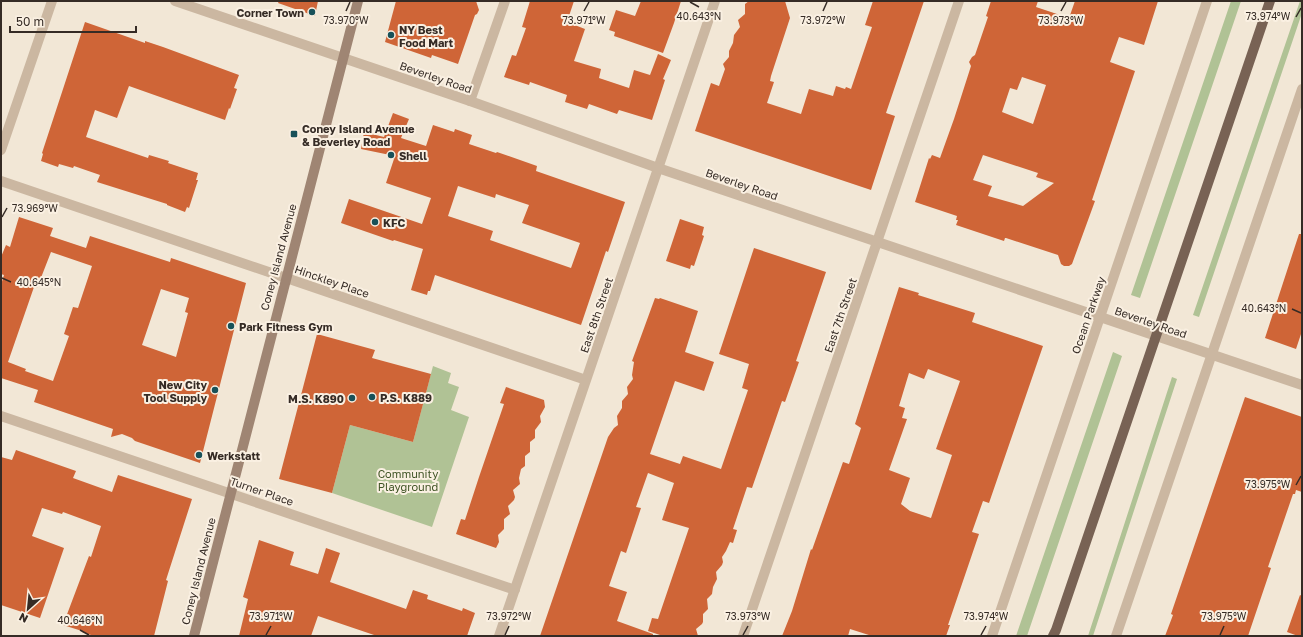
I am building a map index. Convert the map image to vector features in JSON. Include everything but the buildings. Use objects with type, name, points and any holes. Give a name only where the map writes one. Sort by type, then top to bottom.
[{"type":"main road","name":"Coney Island Avenue","points":[[194,636],[358,1]]},
{"type":"main road","points":[[1055,634],[1270,1]]},
{"type":"street","points":[[1,150],[52,1]]},
{"type":"street","name":"Beverley Road","points":[[175,1],[470,101],[658,168],[1302,385]]},
{"type":"street","points":[[470,101],[505,1]]},
{"type":"street","name":"East 8th Street","points":[[499,636],[715,1]]},
{"type":"street","name":"East 7th Street","points":[[743,636],[959,1]]},
{"type":"street","name":"Ocean Parkway","points":[[992,636],[1207,1]]},
{"type":"street","points":[[1116,636],[1302,89]]},
{"type":"street","name":"Hinckley Place","points":[[1,181],[586,380]]},
{"type":"street","name":"Turner Place","points":[[1,416],[514,590]]},
{"type":"green space","points":[[1231,1],[1241,1],[1140,298],[1131,295]]},
{"type":"green space","points":[[1300,1],[1302,1],[1302,13],[1199,317],[1193,315]]},
{"type":"green space","points":[[1113,352],[1122,356],[1027,636],[1016,636]]},
{"type":"green space","name":"Community Playground","points":[[433,366],[451,373],[448,383],[459,387],[451,410],[469,417],[432,527],[332,493],[350,425],[413,442]]},
{"type":"green space","points":[[1172,377],[1177,379],[1093,636],[1088,636]]},
{"type":"place","name":"Corner Town","points":[[312,12]]},
{"type":"place","name":"NY Best Food Mart","points":[[391,35]]},
{"type":"place","name":"Coney Island Avenue & Beverley Road","points":[[294,134]]},
{"type":"place","name":"Shell","points":[[391,155]]},
{"type":"place","name":"KFC","points":[[375,222]]},
{"type":"place","name":"Park Fitness Gym","points":[[231,326]]},
{"type":"place","name":"New City Tool Supply","points":[[215,390]]},
{"type":"place","name":"P.S. K889","points":[[372,397]]},
{"type":"place","name":"M.S. K890","points":[[352,398]]},
{"type":"place","name":"Werkstatt","points":[[199,455]]}]
